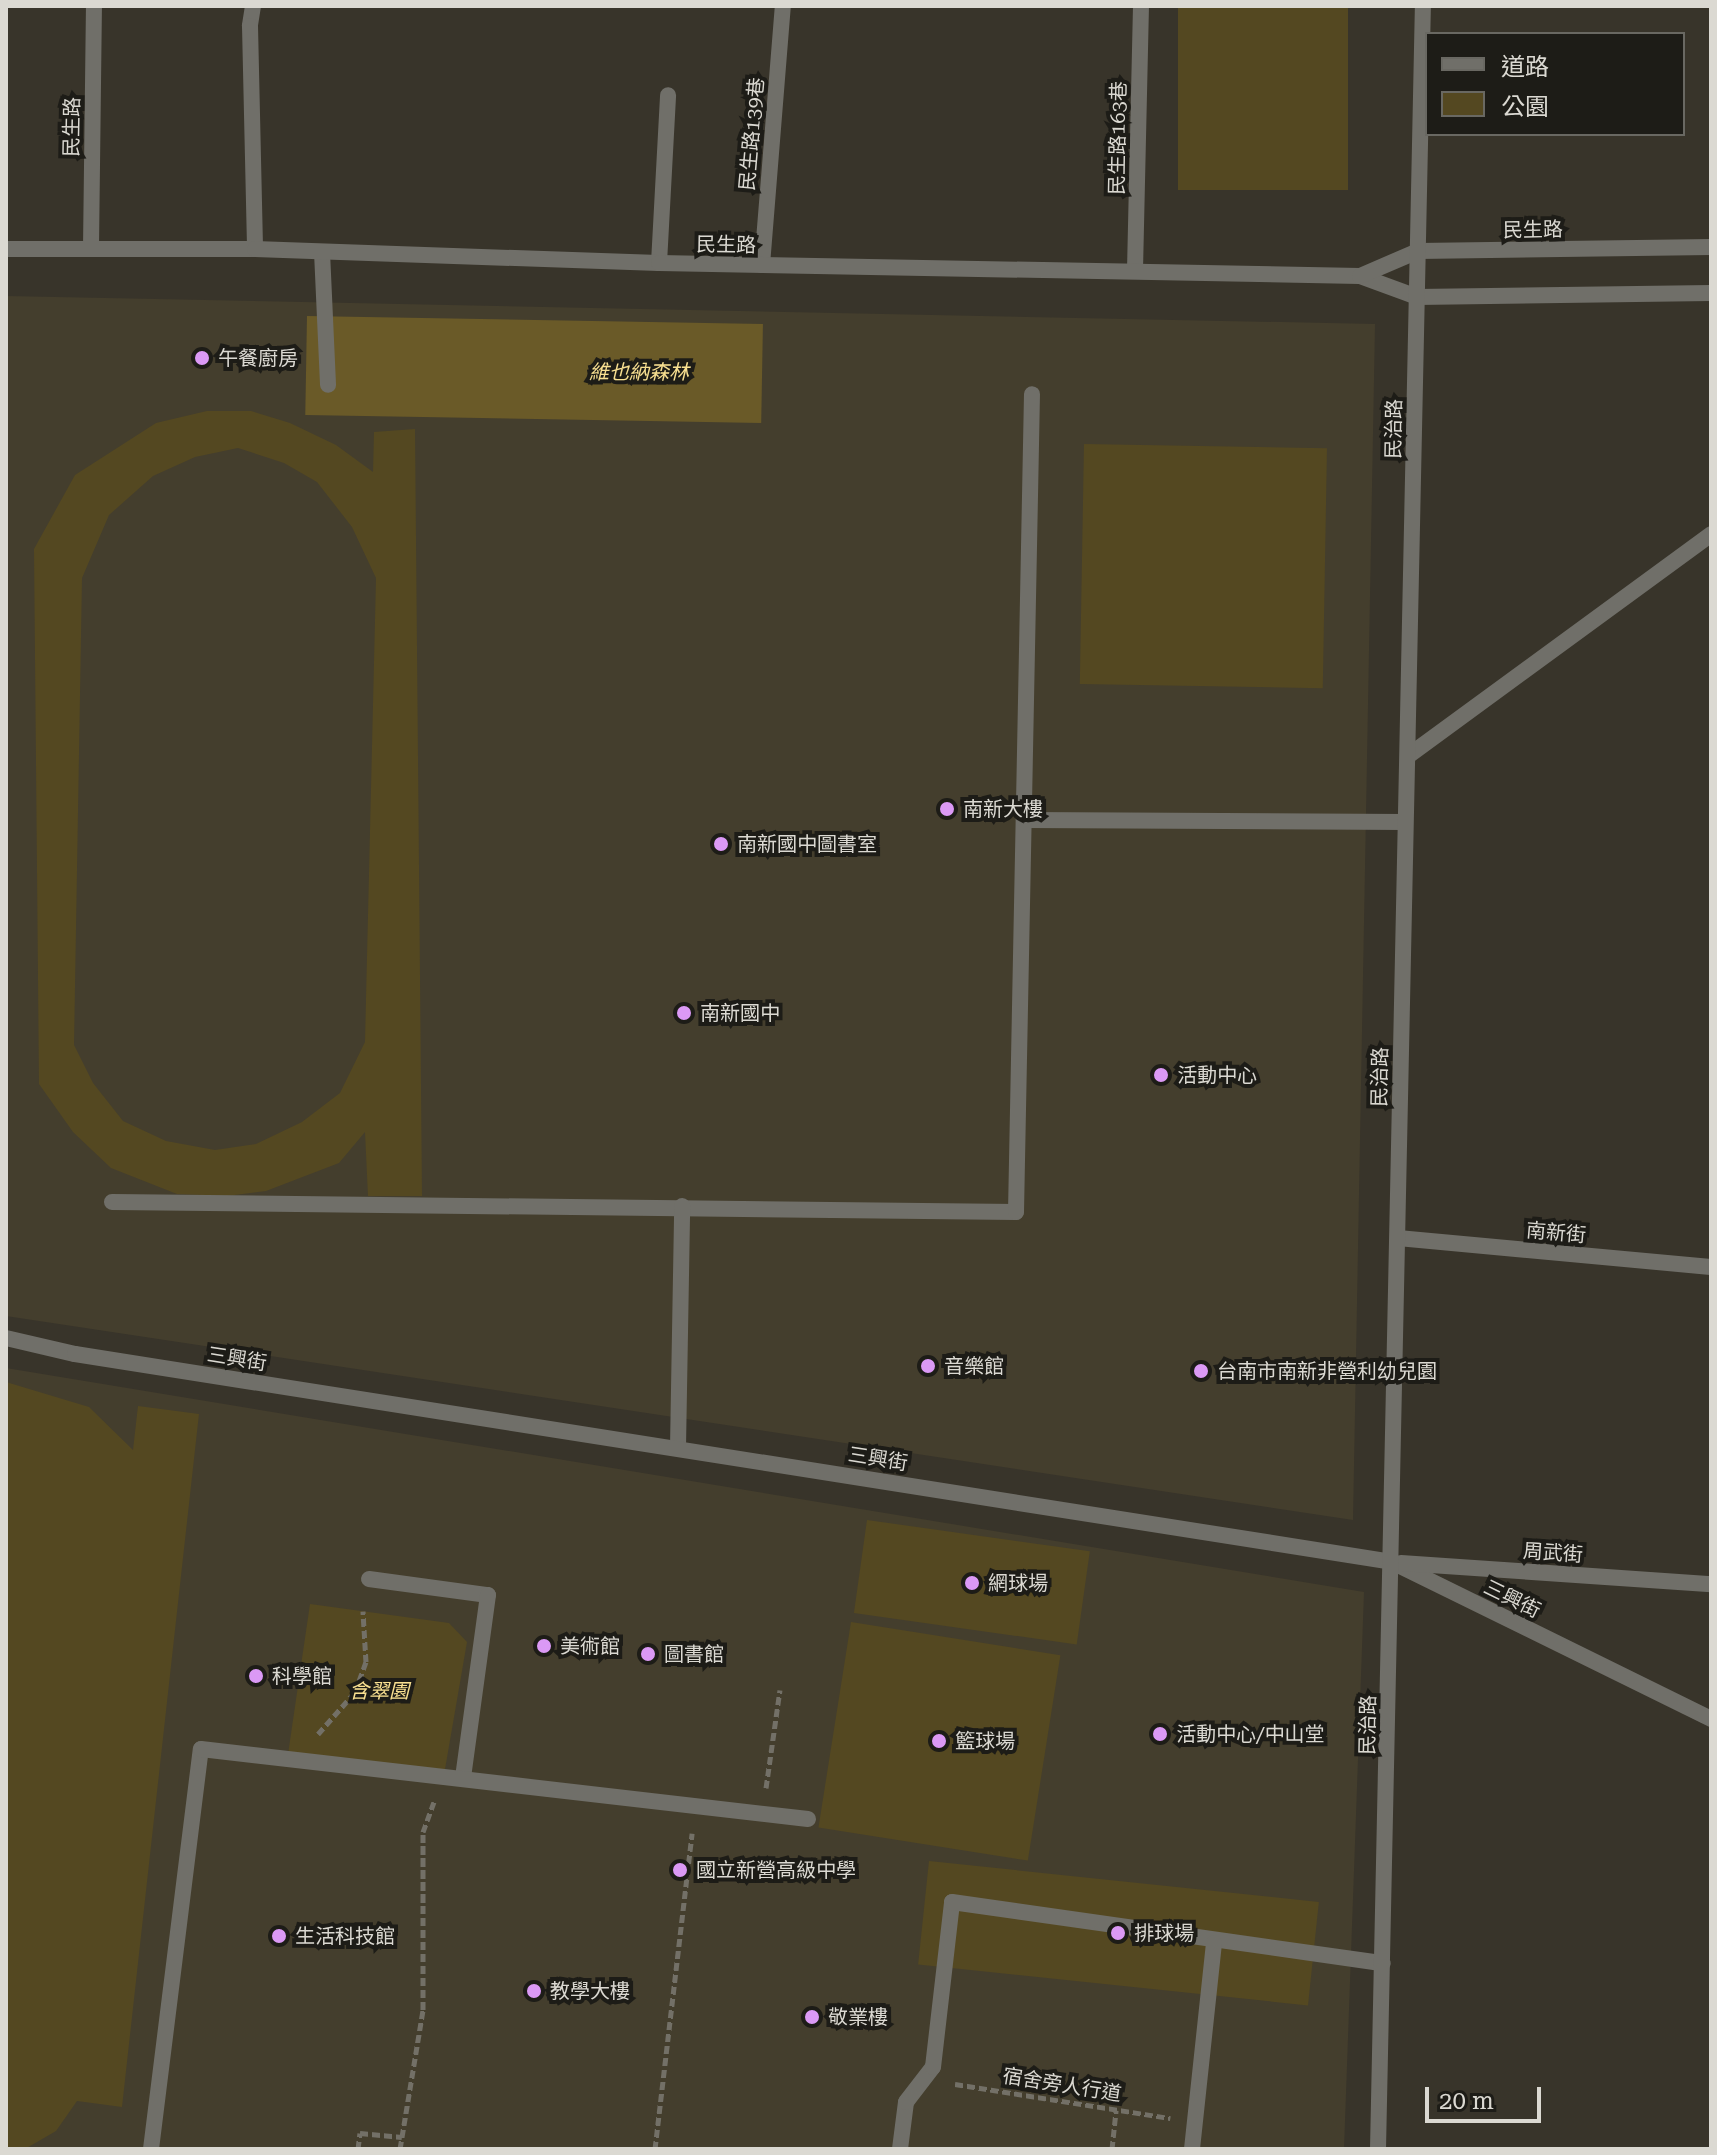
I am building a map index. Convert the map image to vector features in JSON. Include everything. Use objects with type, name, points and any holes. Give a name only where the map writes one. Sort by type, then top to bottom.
[{"type":"street","name":"民生路","points":[[91,248],[94,6]]},
{"type":"street","points":[[253,6],[255,249]]},
{"type":"street","name":"民生路139巷","points":[[762,265],[783,6]]},
{"type":"street","name":"民生路163巷","points":[[1135,270],[1141,6]]},
{"type":"street","name":"民治路","points":[[1378,2149],[1423,6]]},
{"type":"street","points":[[659,263],[668,95]]},
{"type":"street","name":"民生路","points":[[1360,276],[1418,251],[1711,247]]},
{"type":"street","name":"民生路","points":[[6,249],[255,249],[659,263],[1360,276],[1417,297],[1711,293]]},
{"type":"street","points":[[322,252],[328,385]]},
{"type":"street","points":[[112,1202],[1016,1212],[1032,394]]},
{"type":"street","points":[[1408,756],[1711,534]]},
{"type":"street","points":[[1025,820],[1405,822]]},
{"type":"street","points":[[678,1447],[682,1206]]},
{"type":"street","name":"南新街","points":[[1398,1238],[1711,1267]]},
{"type":"street","name":"三興街","points":[[6,1338],[47,1350],[678,1447],[1392,1562],[1711,1719]]},
{"type":"street","name":"周武街","points":[[1392,1562],[1711,1584]]},
{"type":"street","points":[[369,1579],[488,1595],[463,1777]]},
{"type":"street","points":[[151,2149],[201,1749],[808,1819]]},
{"type":"street","points":[[900,2149],[906,2102],[933,2067],[952,1902],[1214,1943],[1383,1963]]},
{"type":"street","points":[[1192,2149],[1214,1943]]},
{"type":"path","points":[[308,1760],[311,1742],[355,1692],[366,1662],[363,1611]]},
{"type":"path","points":[[763,1813],[780,1690]]},
{"type":"path","points":[[400,2149],[423,2010],[423,1832],[444,1775]]},
{"type":"path","points":[[655,2149],[695,1804]]},
{"type":"path","name":"宿舍旁人行道","points":[[924,2079],[1195,2122]]},
{"type":"path","points":[[1112,2149],[1116,2110]]},
{"type":"path","points":[[358,2149],[360,2133],[402,2137]]},
{"type":"shaded area","name":"南新國中","points":[[6,296],[1375,324],[1353,1520],[6,1316]]},
{"type":"shaded area","name":"國立新營高級中學","points":[[6,1368],[1364,1592],[1344,2149],[6,2149]]},
{"type":"green space","points":[[1178,6],[1348,6],[1348,190],[1178,190]]},
{"type":"green space","name":"維也納森林","points":[[307,316],[763,324],[761,423],[305,415]]},
{"type":"green space","points":[[207,411],[251,411],[290,423],[336,445],[373,472],[374,432],[415,429],[422,1196],[368,1196],[365,1132],[339,1163],[266,1191],[227,1196],[177,1194],[111,1168],[73,1132],[39,1084],[34,549],[75,475],[156,423]],"holes":[[[238,448],[284,463],[317,482],[352,527],[376,578],[365,1042],[340,1093],[302,1122],[256,1144],[215,1150],[166,1141],[123,1121],[93,1083],[74,1045],[82,578],[109,515],[153,476],[195,457]]]},
{"type":"green space","points":[[1084,444],[1327,448],[1323,688],[1080,684]]},
{"type":"green space","points":[[6,1382],[89,1407],[133,1450],[138,1406],[199,1414],[122,2107],[77,2101],[56,2131],[25,2149],[6,2149]]},
{"type":"green space","name":"網球場","points":[[867,1520],[1090,1551],[1077,1644],[854,1613]]},
{"type":"green space","name":"含翠園","points":[[310,1604],[449,1623],[467,1642],[444,1775],[287,1761]]},
{"type":"green space","name":"籃球場","points":[[851,1622],[1060,1655],[1028,1861],[818,1827]]},
{"type":"green space","name":"排球場","points":[[929,1861],[1319,1902],[1308,2005],[918,1964]]},
{"type":"place","name":"午餐廚房","points":[[202,358]]},
{"type":"place","name":"南新大樓","points":[[947,809]]},
{"type":"place","name":"南新國中圖書室","points":[[721,844]]},
{"type":"place","name":"南新國中","points":[[684,1013]]},
{"type":"place","name":"活動中心","points":[[1161,1075]]},
{"type":"place","name":"音樂館","points":[[928,1366]]},
{"type":"place","name":"台南市南新非營利幼兒園","points":[[1201,1371]]},
{"type":"place","name":"網球場","points":[[972,1583]]},
{"type":"place","name":"美術館","points":[[544,1646]]},
{"type":"place","name":"圖書館","points":[[648,1654]]},
{"type":"place","name":"科學館","points":[[256,1676]]},
{"type":"place","name":"活動中心/中山堂","points":[[1160,1734]]},
{"type":"place","name":"籃球場","points":[[939,1741]]},
{"type":"place","name":"國立新營高級中學","points":[[680,1870]]},
{"type":"place","name":"排球場","points":[[1118,1933]]},
{"type":"place","name":"生活科技館","points":[[279,1936]]},
{"type":"place","name":"教學大樓","points":[[534,1991]]},
{"type":"place","name":"敬業樓","points":[[812,2017]]}]
